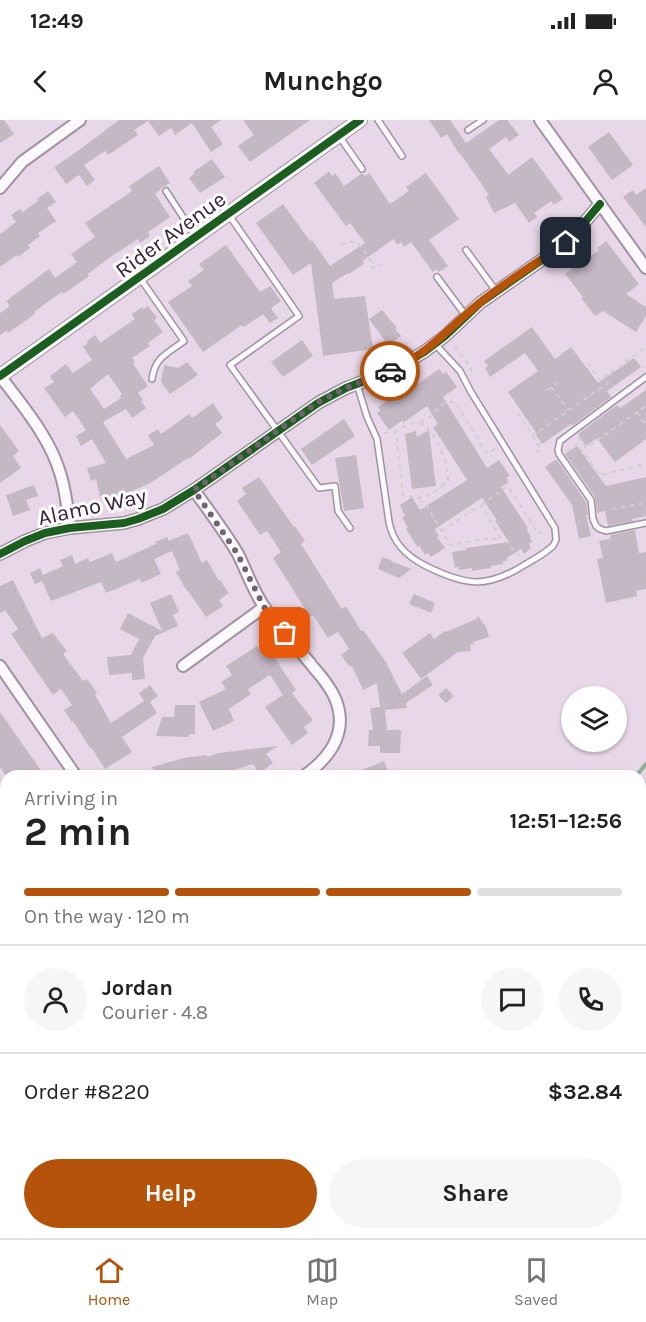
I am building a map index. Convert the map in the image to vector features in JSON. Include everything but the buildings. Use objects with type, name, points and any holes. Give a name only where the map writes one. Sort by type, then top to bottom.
[{"type":"street","points":[[0,188],[22,162],[80,120]]},
{"type":"street","name":"Rider Avenue","points":[[0,376],[360,120]]},
{"type":"street","points":[[540,120],[646,268]]},
{"type":"street","name":"Alamo Way","points":[[0,554],[36,536],[56,530],[110,525],[138,519],[163,509],[194,490],[318,402],[404,365],[435,344],[496,291],[566,243],[600,204]]},
{"type":"street","points":[[0,376],[51,449],[61,476],[70,528]]},
{"type":"street","points":[[194,490],[237,553],[264,607],[329,687],[338,704],[340,722],[336,740],[317,770]]},
{"type":"street","points":[[183,666],[264,607]]},
{"type":"street","points":[[0,666],[72,770]]},
{"type":"lane","points":[[378,120],[402,156]]},
{"type":"lane","points":[[468,130],[483,120]]},
{"type":"lane","points":[[339,135],[362,169]]},
{"type":"lane","points":[[165,191],[196,237]]},
{"type":"lane","points":[[228,214],[299,316],[230,365],[319,488],[335,486],[338,511],[350,528]]},
{"type":"lane","points":[[466,250],[496,291]]},
{"type":"lane","points":[[437,277],[466,316]]},
{"type":"lane","points":[[140,278],[184,341],[157,362],[152,380]]},
{"type":"lane","points":[[357,384],[375,434],[391,532],[395,542],[420,563],[452,578],[474,582],[499,579],[554,546],[555,528],[460,371],[435,344]]},
{"type":"lane","points":[[646,377],[560,441],[558,450],[591,500],[592,519],[596,526],[606,531],[646,523]]},
{"type":"path","points":[[341,244],[358,243],[370,260],[372,268],[378,264],[380,266]]},
{"type":"path","points":[[532,436],[608,382],[604,377],[646,347]]},
{"type":"path","points":[[588,363],[604,385]]},
{"type":"path","points":[[547,390],[557,382]]},
{"type":"path","points":[[551,387],[569,410]]},
{"type":"path","points":[[375,434],[396,432],[401,428],[423,422],[449,401],[455,402],[487,454],[503,443]]},
{"type":"path","points":[[574,431],[586,448],[646,405]]},
{"type":"path","points":[[637,412],[646,425]]},
{"type":"path","points":[[518,413],[540,449],[536,452]]},
{"type":"path","points":[[430,418],[428,426],[430,433]]},
{"type":"path","points":[[416,423],[423,424],[430,433],[445,460],[448,474],[448,481],[426,498],[426,505]]},
{"type":"path","points":[[396,432],[404,495],[416,498],[426,505],[449,544],[452,546],[491,538],[498,538],[507,544]]},
{"type":"path","points":[[560,456],[577,444],[600,476],[646,464]]},
{"type":"path","points":[[442,531],[508,486],[538,534]]},
{"type":"path","points":[[416,498],[433,492]]},
{"type":"path","points":[[612,509],[646,503]]},
{"type":"path","points":[[481,505],[499,536],[526,564]]},
{"type":"waterway","points":[[641,770],[646,764]]},
{"type":"cycle path","points":[[0,376],[360,120]]},
{"type":"cycle path","points":[[0,554],[45,533],[70,528],[124,523],[163,509],[194,490],[318,403],[346,388],[393,370],[424,352],[480,303],[566,243],[600,204]]},
{"type":"way so far","points":[[285,633],[264,607],[237,553],[194,490],[318,402],[390,371]]},
{"type":"route","points":[[390,371],[424,352],[480,303],[566,243]]}]
